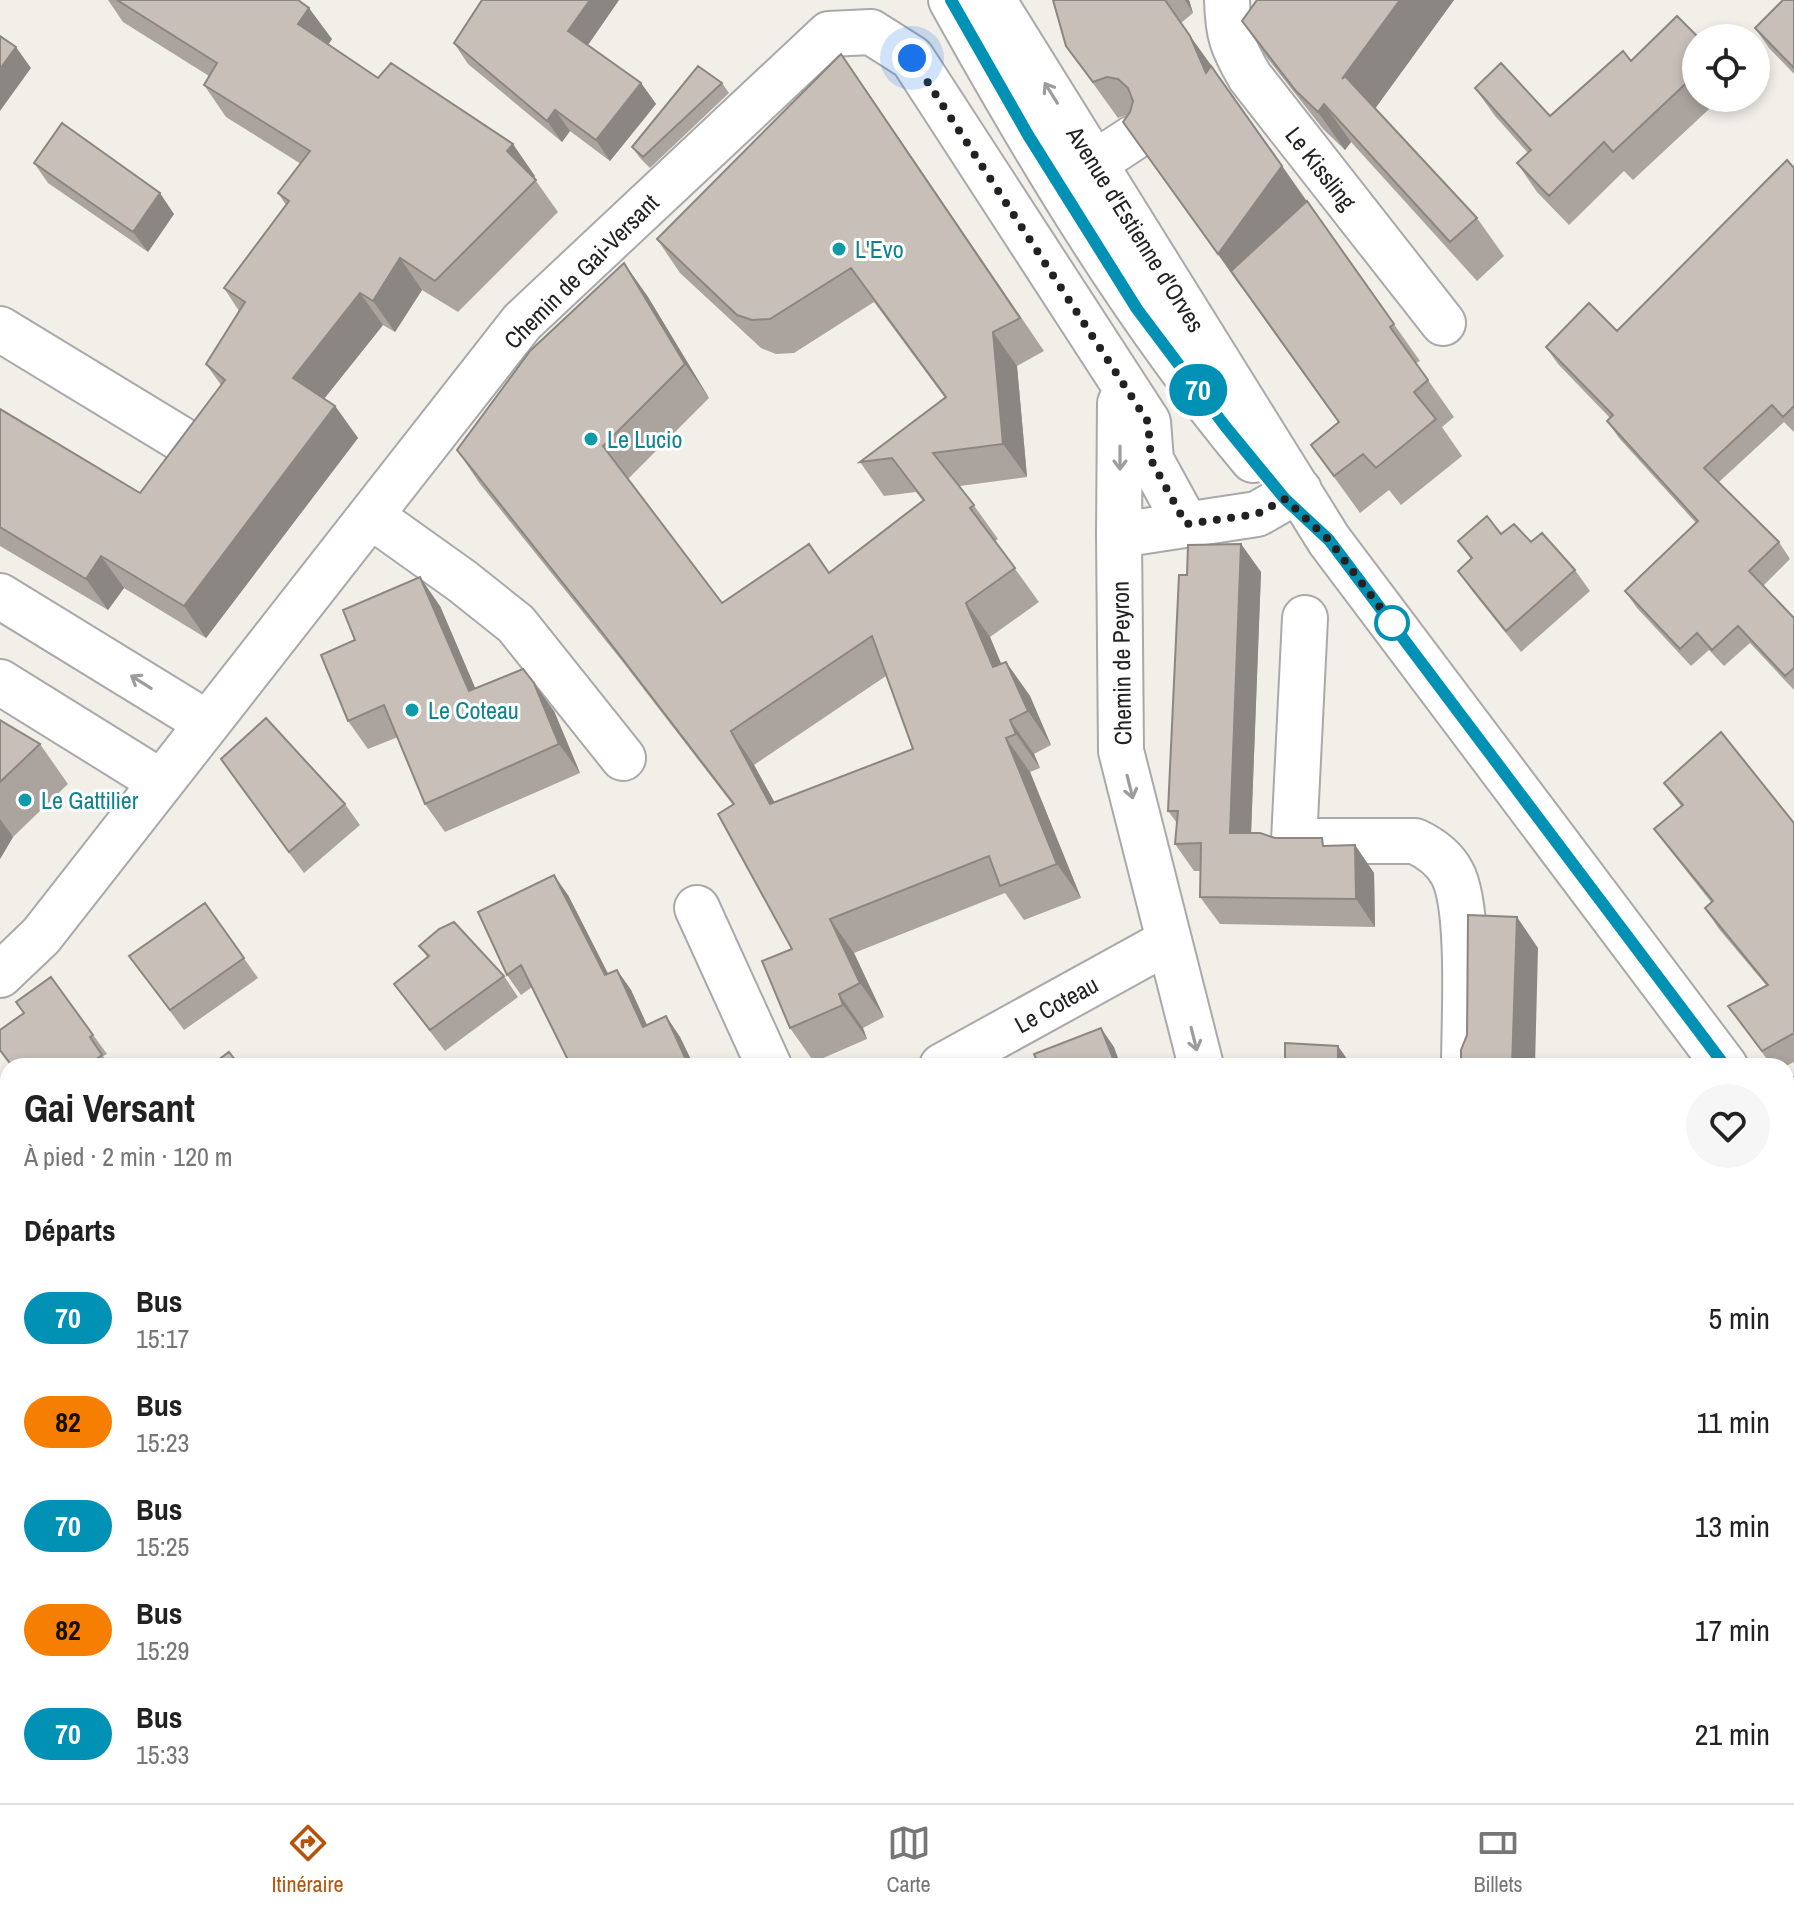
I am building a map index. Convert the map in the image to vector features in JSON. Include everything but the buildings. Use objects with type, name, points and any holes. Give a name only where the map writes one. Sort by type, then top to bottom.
[{"type":"street","name":"Le Kissling","points":[[1227,0],[1232,72],[1250,77],[1443,323]]},
{"type":"street","name":"Avenue d'Estienne d'Orves","points":[[983,7],[1095,163],[1292,494]]},
{"type":"street","name":"Avenue d'Estienne d'Orves","points":[[983,7],[1028,135],[1137,309],[1225,426],[1292,494],[1329,540],[1719,1058]]},
{"type":"street","name":"Chemin de Gai-Versant","points":[[0,975],[41,936],[522,322],[829,34],[871,32],[912,58],[1148,422],[1151,460],[1186,524]]},
{"type":"street","points":[[1095,163],[1133,138]]},
{"type":"street","points":[[0,329],[184,441]]},
{"type":"street","points":[[1120,380],[1119,535],[1257,514],[1292,494]]},
{"type":"street","points":[[371,516],[516,624],[623,758]]},
{"type":"street","name":"Chemin de Peyron","points":[[1119,535],[1121,751],[1199,1058]]},
{"type":"street","points":[[0,596],[207,723]]},
{"type":"street","points":[[1305,618],[1294,841],[1415,841],[1429,847],[1444,863],[1453,875],[1462,915],[1464,1058]]},
{"type":"street","points":[[0,682],[161,782]]},
{"type":"street","points":[[697,908],[765,1058]]},
{"type":"street","name":"Le Coteau","points":[[957,1058],[1169,941]]},
{"type":"bus line","name":"70","points":[[951,0],[1028,135],[1137,309],[1225,426],[1285,499],[1329,540],[1719,1058]]},
{"type":"place","name":"L'Evo","points":[[839,249]]},
{"type":"place","name":"Le Lucio","points":[[591,439]]},
{"type":"place","name":"Le Coteau","points":[[412,710]]},
{"type":"place","name":"Le Gattilier","points":[[25,800]]},
{"type":"route","points":[[912,58],[1148,422],[1151,460],[1186,524],[1257,514],[1285,499],[1329,540],[1392,623]]}]
